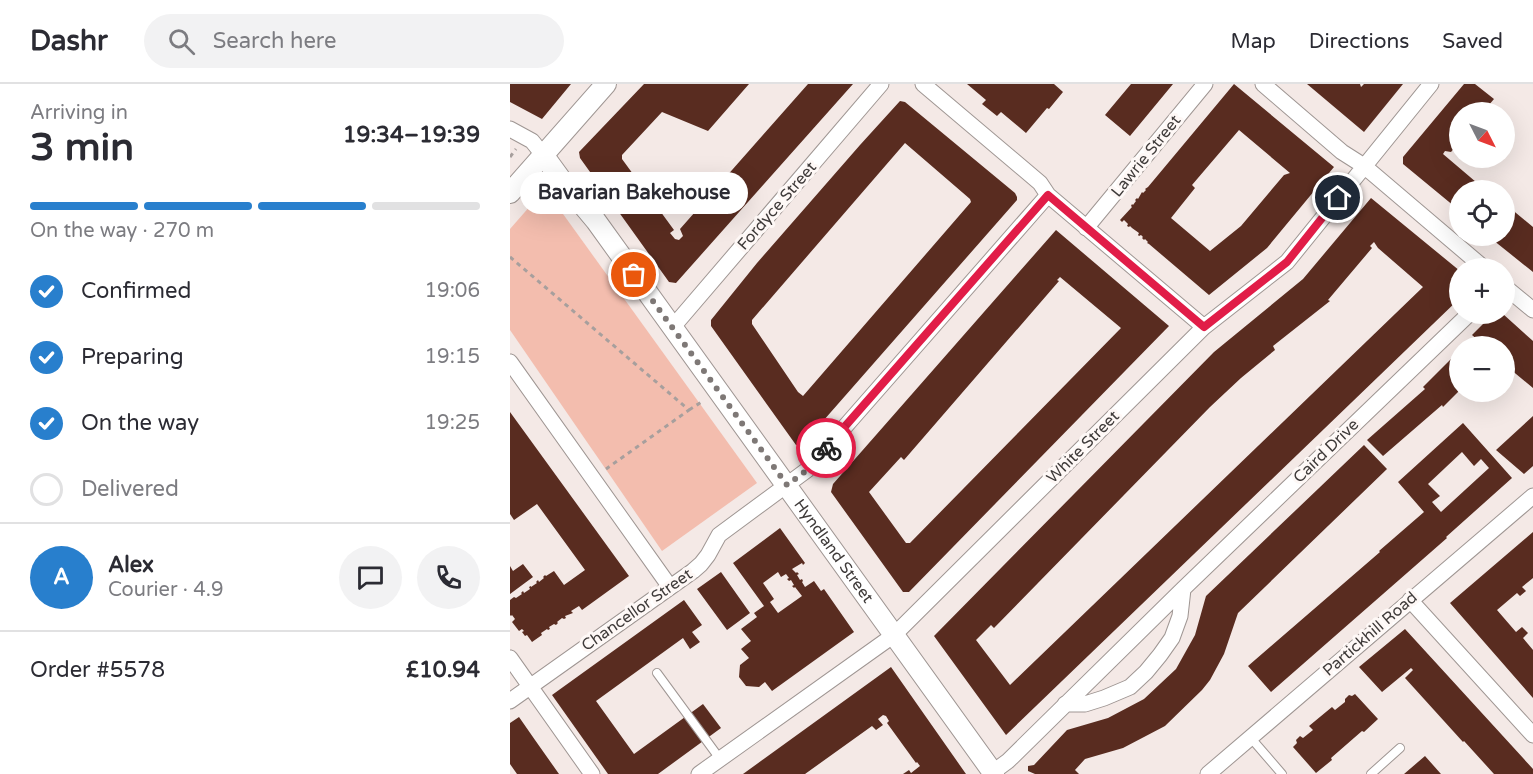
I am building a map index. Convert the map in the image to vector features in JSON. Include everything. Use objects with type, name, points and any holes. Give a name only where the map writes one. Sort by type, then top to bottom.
[{"type":"street","points":[[510,193],[606,84]]},
{"type":"street","name":"Fordyce Street","points":[[672,328],[881,84]]},
{"type":"street","points":[[923,84],[1040,183],[1048,195],[1086,228],[1204,327]]},
{"type":"street","name":"Lawrie Street","points":[[1086,228],[1205,84]]},
{"type":"street","points":[[1263,84],[1342,153],[1364,166],[1472,258]]},
{"type":"street","name":"White Street","points":[[699,774],[894,635],[1204,327],[1287,262],[1431,84]]},
{"type":"street","points":[[510,129],[532,141],[544,156]]},
{"type":"street","name":"Hyndland Street","points":[[544,156],[596,221],[994,773]]},
{"type":"street","name":"Chancellor Street","points":[[510,701],[701,564],[719,535],[807,470],[1048,195]]},
{"type":"street","points":[[1515,295],[1533,310]]},
{"type":"street","name":"Caird Drive","points":[[994,773],[1459,324]]},
{"type":"street","points":[[510,362],[670,587]]},
{"type":"street","name":"Partickhill Road","points":[[1208,774],[1533,496]]},
{"type":"street","points":[[1065,704],[1085,704],[1104,698],[1130,687],[1146,672],[1173,638],[1180,616],[1183,589]]},
{"type":"street","points":[[1410,600],[1533,735]]},
{"type":"street","points":[[510,658],[592,774]]},
{"type":"lane","points":[[657,673],[720,759]]},
{"type":"lane","points":[[1250,737],[1282,774]]},
{"type":"lane","points":[[1371,774],[1400,748]]},
{"type":"path","points":[[510,257],[689,410],[592,479]]},
{"type":"shaded area","points":[[545,189],[757,483],[662,551],[510,330],[510,229]]},
{"type":"building","points":[[510,84],[571,84],[542,119],[510,102]]},
{"type":"building","points":[[644,84],[749,84],[708,131],[662,112],[622,155],[622,159],[674,230],[670,233],[679,240],[683,236],[680,229],[808,84],[853,84],[676,283],[669,282],[580,158],[579,152]]},
{"type":"building","points":[[967,84],[1054,84],[1063,92],[1026,133],[1001,112],[997,116],[982,104],[986,100]]},
{"type":"building","points":[[1131,84],[1173,84],[1130,136],[1105,115]]},
{"type":"building","points":[[1234,84],[1334,167],[1267,248],[1209,295],[1147,243],[1141,235],[1139,236],[1139,233],[1127,226],[1124,220],[1122,222],[1120,220]],"holes":[[[1239,130],[1290,173],[1284,175],[1241,226],[1210,251],[1171,218],[1195,188],[1192,185]]]},
{"type":"building","points":[[1307,84],[1360,84],[1361,87],[1364,84],[1403,84],[1364,132]]},
{"type":"building","points":[[1464,84],[1475,84],[1494,99],[1491,102],[1449,102],[1449,152],[1445,151],[1443,154],[1449,159],[1449,168],[1459,168],[1474,180],[1449,180],[1449,202],[1403,164],[1403,157]]},
{"type":"building","points":[[900,101],[905,102],[1015,193],[1017,200],[802,445],[796,445],[711,326],[711,320],[757,263]],"holes":[[[905,143],[971,202],[803,396],[798,392],[752,324],[752,320]]]},
{"type":"building","points":[[1371,198],[1449,262],[1449,309],[1006,735],[934,636],[1214,352],[1303,279]],"holes":[[[1374,242],[1423,287],[1010,685],[976,640],[991,625],[994,628],[1210,407],[1275,350],[1273,346],[1330,301],[1328,300],[1372,248],[1370,246]]]},
{"type":"building","points":[[1515,212],[1533,227],[1533,272],[1500,246],[1515,246]]},
{"type":"building","points":[[1056,230],[1169,326],[909,592],[903,592],[831,492],[833,484]],"holes":[[[1060,277],[1121,328],[910,543],[906,543],[869,492],[901,457],[904,460],[1059,281],[1057,280]]]},
{"type":"building","points":[[1483,324],[1514,324],[1533,341],[1533,388],[1515,373],[1515,336],[1472,335]]},
{"type":"building","points":[[1449,361],[1449,401],[1383,456],[1367,440],[1425,389],[1423,387]]},
{"type":"building","points":[[510,412],[629,576],[582,610],[579,606],[571,611],[573,613],[549,627],[550,629],[541,633],[542,635],[532,642],[527,635],[525,636],[522,629],[519,631],[512,622],[515,619],[510,615],[510,600],[522,594],[523,591],[524,593],[538,580],[539,582],[545,575],[554,571],[564,585],[585,570],[537,504],[514,520],[510,514]]},
{"type":"building","points":[[1533,416],[1533,466],[1524,474],[1496,450]]},
{"type":"building","points":[[1463,423],[1512,478],[1271,692],[1248,666],[1424,512],[1398,482]],"holes":[[[1462,452],[1474,466],[1481,459],[1489,468],[1441,512],[1432,502],[1440,496],[1428,484]]]},
{"type":"building","points":[[1364,445],[1387,469],[1238,613],[1224,654],[1210,680],[1165,726],[1123,748],[1085,759],[1075,770],[1079,774],[1035,774],[1028,771],[1028,766],[1034,765],[1067,730],[1108,718],[1144,699],[1176,669],[1195,635],[1206,596]]},
{"type":"building","points":[[780,528],[805,563],[792,569],[799,574],[797,575],[800,580],[802,579],[805,587],[814,581],[821,591],[824,589],[854,632],[772,691],[765,682],[759,687],[746,686],[739,677],[740,665],[749,658],[741,649],[751,641],[741,629],[757,617],[754,613],[764,606],[733,563]],"holes":[[[778,572],[781,577],[786,574],[789,578],[787,579],[791,580],[794,585],[792,586],[802,596],[778,613],[770,602],[774,599],[763,583]]]},
{"type":"building","points":[[1533,532],[1533,578],[1522,587],[1526,591],[1520,596],[1517,593],[1497,610],[1516,632],[1522,627],[1528,633],[1523,638],[1533,650],[1533,698],[1450,603]]},
{"type":"building","points":[[523,564],[533,577],[510,594],[510,566],[513,571]]},
{"type":"building","points":[[721,572],[750,613],[727,630],[697,589]]},
{"type":"building","points":[[684,600],[702,625],[692,632],[700,642],[690,649],[683,638],[596,701],[634,754],[703,704],[721,728],[658,774],[608,774],[552,695]]},
{"type":"building","points":[[1405,629],[1533,769],[1533,774],[1494,774],[1405,678],[1413,670],[1411,668],[1382,692],[1359,667]]},
{"type":"building","points":[[891,667],[966,774],[903,774],[909,770],[911,773],[920,766],[887,723],[889,721],[886,716],[883,715],[878,719],[883,725],[876,730],[872,726],[805,774],[743,774]]},
{"type":"building","points":[[1355,694],[1378,719],[1316,773],[1293,747],[1297,743],[1296,740],[1300,736],[1303,738],[1313,730],[1309,726],[1332,707],[1335,710],[1345,702],[1349,695]]},
{"type":"building","points":[[519,717],[559,774],[517,774],[510,764],[510,723]]},
{"type":"building","points":[[1425,756],[1441,774],[1404,774]]},
{"type":"way so far","points":[[634,275],[787,485],[807,470],[826,448]]},
{"type":"place","name":"Bavarian Bakehouse","points":[[634,275]]},
{"type":"route","points":[[826,448],[1048,195],[1204,327],[1287,262],[1338,198]]}]
